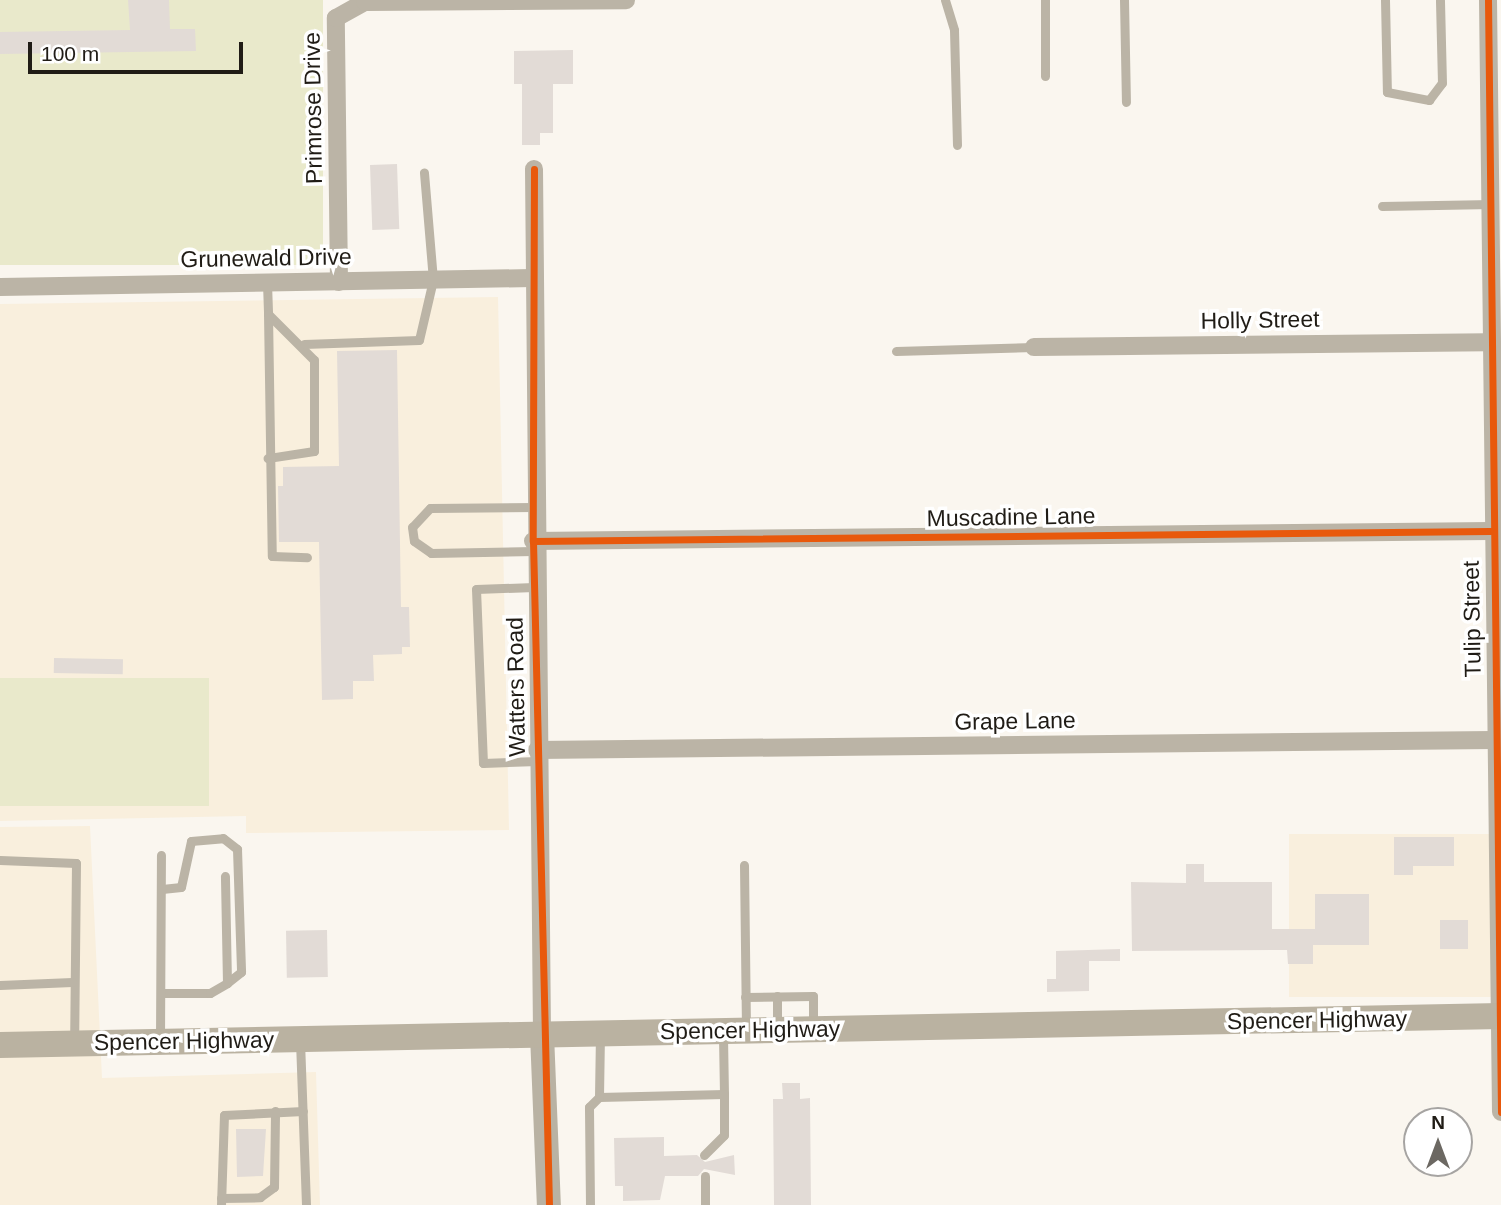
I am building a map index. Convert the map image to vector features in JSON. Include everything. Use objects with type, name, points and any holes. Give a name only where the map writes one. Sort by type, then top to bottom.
[{"type":"main road","name":"Spencer Highway","points":[[0,1045],[1500,1016]]},
{"type":"street","name":"Primrose Drive","points":[[339,282],[336,18],[365,2],[626,0]]},
{"type":"street","name":"Tulip Street","points":[[1488,0],[1493,204],[1487,342],[1501,1112]]},
{"type":"street","name":"Watters Road","points":[[534,169],[533,546],[542,1034],[550,1205]]},
{"type":"street","name":"Grunewald Drive","points":[[0,287],[532,278]]},
{"type":"street","name":"Holly Street","points":[[1034,346],[1487,342]]},
{"type":"street","name":"Muscadine Lane","points":[[533,546],[1490,531]]},
{"type":"street","name":"Grape Lane","points":[[537,755],[1493,740]]},
{"type":"lane","points":[[945,0],[954,30],[957,145]]},
{"type":"lane","points":[[1045,0],[1045,76]]},
{"type":"lane","points":[[1124,0],[1126,102]]},
{"type":"lane","points":[[1385,0],[1387,92],[1429,100],[1442,82],[1440,0]]},
{"type":"lane","points":[[304,344],[419,340],[433,280],[424,172]]},
{"type":"lane","points":[[1382,206],[1493,204]]},
{"type":"lane","points":[[267,283],[268,458],[272,556],[307,557]]},
{"type":"lane","points":[[268,314],[304,344],[314,360],[314,451],[268,458]]},
{"type":"lane","points":[[896,352],[1034,346]]},
{"type":"lane","points":[[533,507],[430,509],[412,527],[414,541],[431,553],[533,546]]},
{"type":"lane","points":[[534,587],[476,589],[483,763],[537,755]]},
{"type":"lane","points":[[162,890],[181,887],[191,841],[223,838],[237,849],[241,972],[210,993],[163,993]]},
{"type":"lane","points":[[160,1041],[163,993],[161,855]]},
{"type":"lane","points":[[0,860],[76,863],[79,960],[72,982],[74,1043]]},
{"type":"lane","points":[[704,1155],[724,1135],[724,1094],[735,1031],[745,997],[744,865]]},
{"type":"lane","points":[[225,876],[227,983]]},
{"type":"lane","points":[[0,985],[72,982]]},
{"type":"lane","points":[[777,996],[777,1030]]},
{"type":"lane","points":[[745,997],[813,996],[813,1029]]},
{"type":"lane","points":[[599,1097],[600,1033]]},
{"type":"lane","points":[[300,1039],[306,1205]]},
{"type":"lane","points":[[590,1205],[589,1107],[599,1097],[724,1094]]},
{"type":"lane","points":[[275,1111],[274,1188],[260,1197],[221,1201],[224,1115],[275,1111],[303,1111]]},
{"type":"lane","points":[[705,1176],[705,1205]]},
{"type":"shaded area","points":[[498,297],[509,830],[246,833],[246,816],[0,821],[0,304]]},
{"type":"shaded area","points":[[90,826],[102,1078],[316,1072],[320,1205],[0,1205],[0,827]]},
{"type":"shaded area","points":[[1289,834],[1501,834],[1501,997],[1289,997]]},
{"type":"green space","points":[[0,0],[323,0],[323,265],[0,265]]},
{"type":"green space","points":[[0,678],[209,678],[209,806],[0,806]]},
{"type":"building","points":[[128,0],[169,0],[170,29],[195,29],[196,51],[0,54],[0,32],[130,30]]},
{"type":"building","points":[[573,50],[573,84],[553,84],[553,133],[540,133],[540,145],[522,145],[522,84],[514,84],[514,51]]},
{"type":"building","points":[[397,164],[399,229],[372,230],[370,165]]},
{"type":"building","points":[[397,350],[401,607],[409,607],[410,647],[402,647],[402,654],[373,655],[374,681],[353,681],[353,699],[322,700],[319,542],[279,542],[278,486],[283,486],[283,467],[339,466],[337,351]]},
{"type":"building","points":[[54,658],[123,659],[123,674],[54,673]]},
{"type":"building","points":[[1394,837],[1454,837],[1454,866],[1413,866],[1413,875],[1394,875]]},
{"type":"building","points":[[1186,864],[1204,864],[1204,882],[1272,882],[1272,929],[1315,929],[1315,894],[1369,894],[1369,945],[1313,945],[1313,964],[1288,964],[1287,950],[1132,951],[1131,882],[1186,883]]},
{"type":"building","points":[[1440,920],[1468,920],[1468,949],[1440,949]]},
{"type":"building","points":[[327,930],[328,977],[287,978],[286,931]]},
{"type":"building","points":[[1120,949],[1120,961],[1089,961],[1089,991],[1047,992],[1047,979],[1056,979],[1056,951]]},
{"type":"building","points":[[782,1083],[800,1083],[800,1099],[810,1098],[811,1205],[774,1205],[773,1099],[783,1099]]},
{"type":"building","points":[[236,1129],[266,1129],[263,1176],[237,1177]]},
{"type":"building","points":[[664,1137],[664,1156],[697,1155],[705,1162],[734,1155],[735,1175],[704,1169],[698,1176],[665,1176],[660,1200],[623,1201],[623,1186],[615,1186],[614,1138]]},
{"type":"cycle path","points":[[1488,0],[1501,1112]]},
{"type":"cycle path","points":[[534,169],[533,541],[549,1205]]},
{"type":"cycle path","points":[[533,541],[1490,531]]}]
